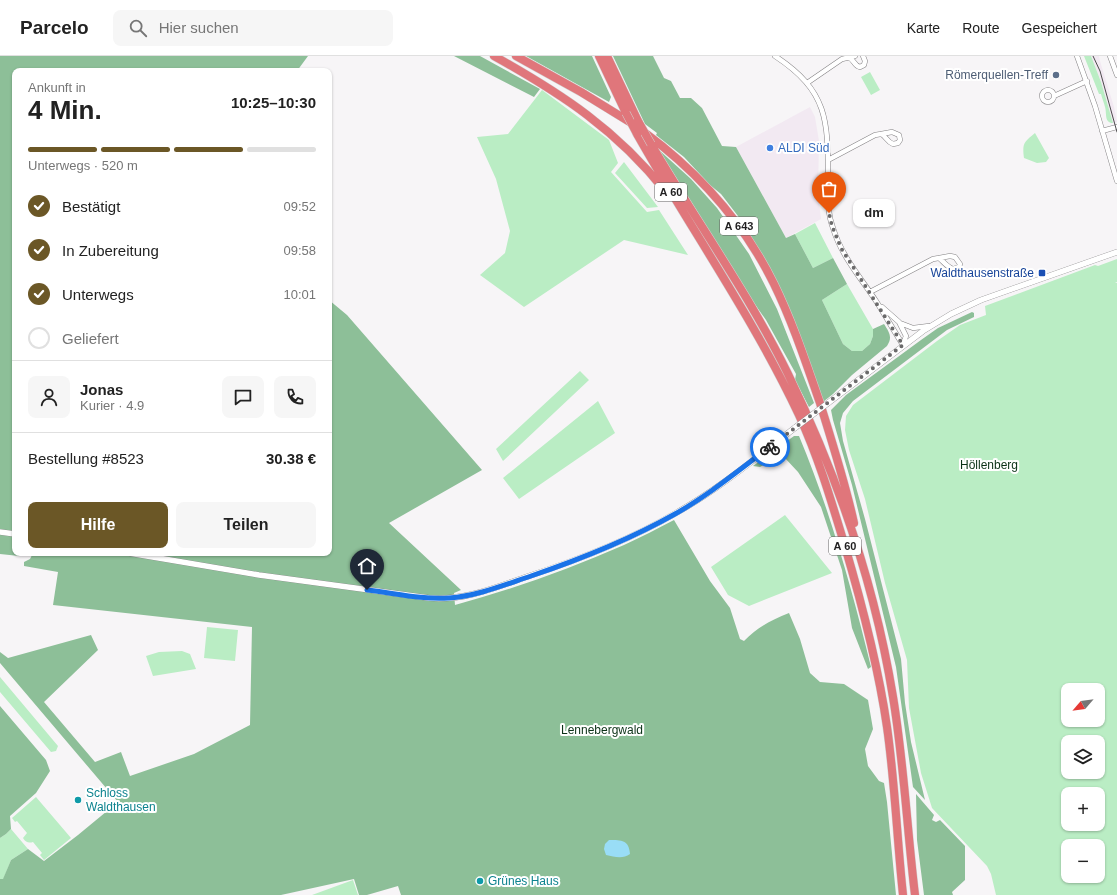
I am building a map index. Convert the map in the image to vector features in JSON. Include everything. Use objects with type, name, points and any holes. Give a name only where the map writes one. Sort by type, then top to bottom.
[{"type":"highway","points":[[494,56],[558,94],[606,129],[624,145],[660,185],[692,228]]},
{"type":"highway","name":"A 643","points":[[516,56],[616,112],[655,140],[703,183],[726,209],[754,248],[774,284],[802,352],[828,430],[845,488],[864,570]]},
{"type":"highway","name":"A 60","points":[[599,56],[637,134],[756,333],[782,380],[814,453],[834,510],[860,595],[883,699],[903,895]]},
{"type":"highway","name":"A 60","points":[[607,56],[638,121],[651,144],[745,296],[787,372],[811,423],[833,477],[864,570],[879,628],[893,696],[915,895]]},
{"type":"street","points":[[775,56],[797,72],[808,83],[820,103],[827,135],[829,213],[832,226],[843,252],[903,345]]},
{"type":"street","points":[[808,83],[834,64],[848,57],[855,56]]},
{"type":"street","points":[[848,57],[860,67],[864,65],[865,62],[863,56]]},
{"type":"street","points":[[1077,56],[1087,81],[1117,182]]},
{"type":"street","points":[[1110,56],[1117,75]]},
{"type":"street","points":[[1054,96],[1087,81]]},
{"type":"street","points":[[1102,131],[1117,127]]},
{"type":"street","points":[[828,160],[881,134]]},
{"type":"street","points":[[147,556],[259,575],[429,598],[450,598],[478,594],[576,560],[616,544],[691,504],[828,403],[903,345],[931,325],[951,314],[981,300],[1117,252]]},
{"type":"street","points":[[870,292],[938,258]]},
{"type":"street","points":[[876,301],[899,322],[913,328],[931,325]]},
{"type":"street","points":[[899,322],[906,336],[903,345]]},
{"type":"street","points":[[0,532],[12,534]]},
{"type":"shaded area","points":[[1091,56],[1099,56],[1117,122],[1113,123],[1101,82]]},
{"type":"shaded area","points":[[810,107],[815,117],[819,141],[818,194],[821,219],[786,238],[736,147]]},
{"type":"green space","points":[[0,56],[308,56],[299,68],[12,68],[12,555],[0,554]]},
{"type":"green space","points":[[454,56],[480,56],[540,89],[534,97]]},
{"type":"green space","points":[[526,56],[592,56],[611,97],[609,102]]},
{"type":"green space","points":[[613,56],[653,56],[664,78],[671,81],[680,98],[691,98],[702,108],[722,146],[736,147],[786,238],[795,234],[813,268],[833,258],[847,284],[822,300],[843,344],[852,351],[862,351],[870,344],[873,336],[873,329],[884,324],[886,327],[890,337],[887,346],[852,375],[823,402],[748,229],[721,194],[710,185],[684,157],[656,135],[657,133],[645,124]]},
{"type":"green space","points":[[1084,56],[1091,56],[1101,82],[1113,123],[1110,123],[1107,120],[1101,94],[1099,94]]},
{"type":"green space","points":[[870,72],[880,90],[871,95],[861,77]]},
{"type":"green space","points":[[542,90],[609,140],[618,163],[611,172],[647,212],[659,210],[688,255],[624,240],[524,307],[480,275],[505,253],[510,231],[496,179],[477,137],[508,134]]},
{"type":"green space","points":[[1035,133],[1049,158],[1046,162],[1037,163],[1024,158],[1023,149],[1025,143]]},
{"type":"green space","points":[[659,150],[691,179],[717,208],[749,254],[777,309],[814,403],[809,407],[795,380],[796,374],[766,320]]},
{"type":"green space","points":[[624,162],[658,207],[647,208],[615,173]]},
{"type":"green space","points":[[815,223],[833,258],[813,268],[795,234]]},
{"type":"green space","name":"Höllenberg","points":[[1117,259],[1117,282],[1115,282],[1117,283],[1117,895],[996,895],[991,874],[987,866],[932,808],[921,773],[909,708],[907,660],[885,583],[865,499],[849,450],[845,430],[846,416],[853,405],[937,341],[960,325],[986,315],[985,306],[1095,265],[1098,266]]},
{"type":"green space","points":[[847,284],[873,329],[873,336],[870,344],[862,351],[852,351],[843,344],[822,300]]},
{"type":"green space","name":"Lennebergwald","points":[[332,302],[347,315],[482,470],[389,523],[461,590],[454,593],[455,605],[520,585],[583,562],[624,545],[674,520],[710,581],[730,608],[740,639],[744,641],[765,624],[789,613],[800,639],[810,673],[820,682],[844,684],[868,700],[873,729],[865,749],[868,766],[879,781],[884,783],[896,895],[401,895],[398,886],[367,895],[359,895],[354,879],[281,895],[0,895],[0,879],[3,879],[11,860],[28,849],[44,861],[118,802],[0,663],[0,652],[8,658],[91,635],[98,650],[44,702],[95,762],[121,752],[130,776],[194,754],[250,725],[252,627],[53,605],[58,572],[24,566],[24,562],[30,559],[32,556],[332,556]]},
{"type":"green space","points":[[972,312],[974,313],[974,317],[947,330],[853,401],[843,413],[840,423],[843,441],[865,519],[901,659],[905,703],[911,742],[925,800],[913,787],[896,667],[852,485],[831,410],[846,395],[938,328]]},
{"type":"green space","points":[[580,371],[589,380],[503,461],[496,449]]},
{"type":"green space","points":[[598,401],[615,433],[519,499],[503,478]]},
{"type":"green space","points":[[794,436],[799,436],[821,492],[848,579],[864,638],[871,667],[868,669],[852,628],[842,570],[821,507],[798,472],[784,457],[775,459],[760,467],[753,466]]},
{"type":"green space","points":[[785,515],[832,573],[749,606],[728,595],[711,567]]},
{"type":"green space","points":[[207,627],[238,630],[235,661],[204,658]]},
{"type":"green space","points":[[182,651],[190,654],[196,669],[153,676],[146,656],[159,652]]},
{"type":"green space","points":[[0,677],[58,746],[56,751],[51,752],[0,692]]},
{"type":"green space","points":[[0,706],[46,760],[50,771],[36,793],[10,816],[11,829],[0,838]]},
{"type":"green space","points":[[916,794],[934,815],[932,820],[936,822],[940,820],[965,846],[965,880],[952,892],[953,895],[924,895],[917,840]]},
{"type":"green space","points":[[36,797],[71,838],[44,860],[40,855],[42,853],[33,842],[24,840],[23,838],[27,833],[17,821],[15,822],[12,818]]},
{"type":"green space","points":[[11,829],[28,849],[11,860],[3,880],[0,879],[0,838]]},
{"type":"green space","points":[[353,880],[358,895],[312,895]]},
{"type":"water","points":[[609,840],[618,840],[626,843],[630,854],[622,857],[606,855],[604,849],[605,844]]},
{"type":"tram line","points":[[1093,56],[1100,71],[1117,132]]},
{"type":"way so far","points":[[770,447],[903,345],[841,248],[832,226],[829,213]]},
{"type":"place","name":"Römerquellen-Treff","points":[[1056,75]]},
{"type":"place","name":"ALDI Süd","points":[[770,148]]},
{"type":"place","name":"dm","points":[[829,213]]},
{"type":"place","name":"Waldthausenstraße","points":[[1042,273]]},
{"type":"place","name":"Schloss Waldthausen","points":[[78,800]]},
{"type":"place","name":"Grünes Haus","points":[[480,881]]},
{"type":"route","points":[[367,590],[439,599],[478,594],[576,560],[616,544],[675,514],[732,476],[770,447]]}]
